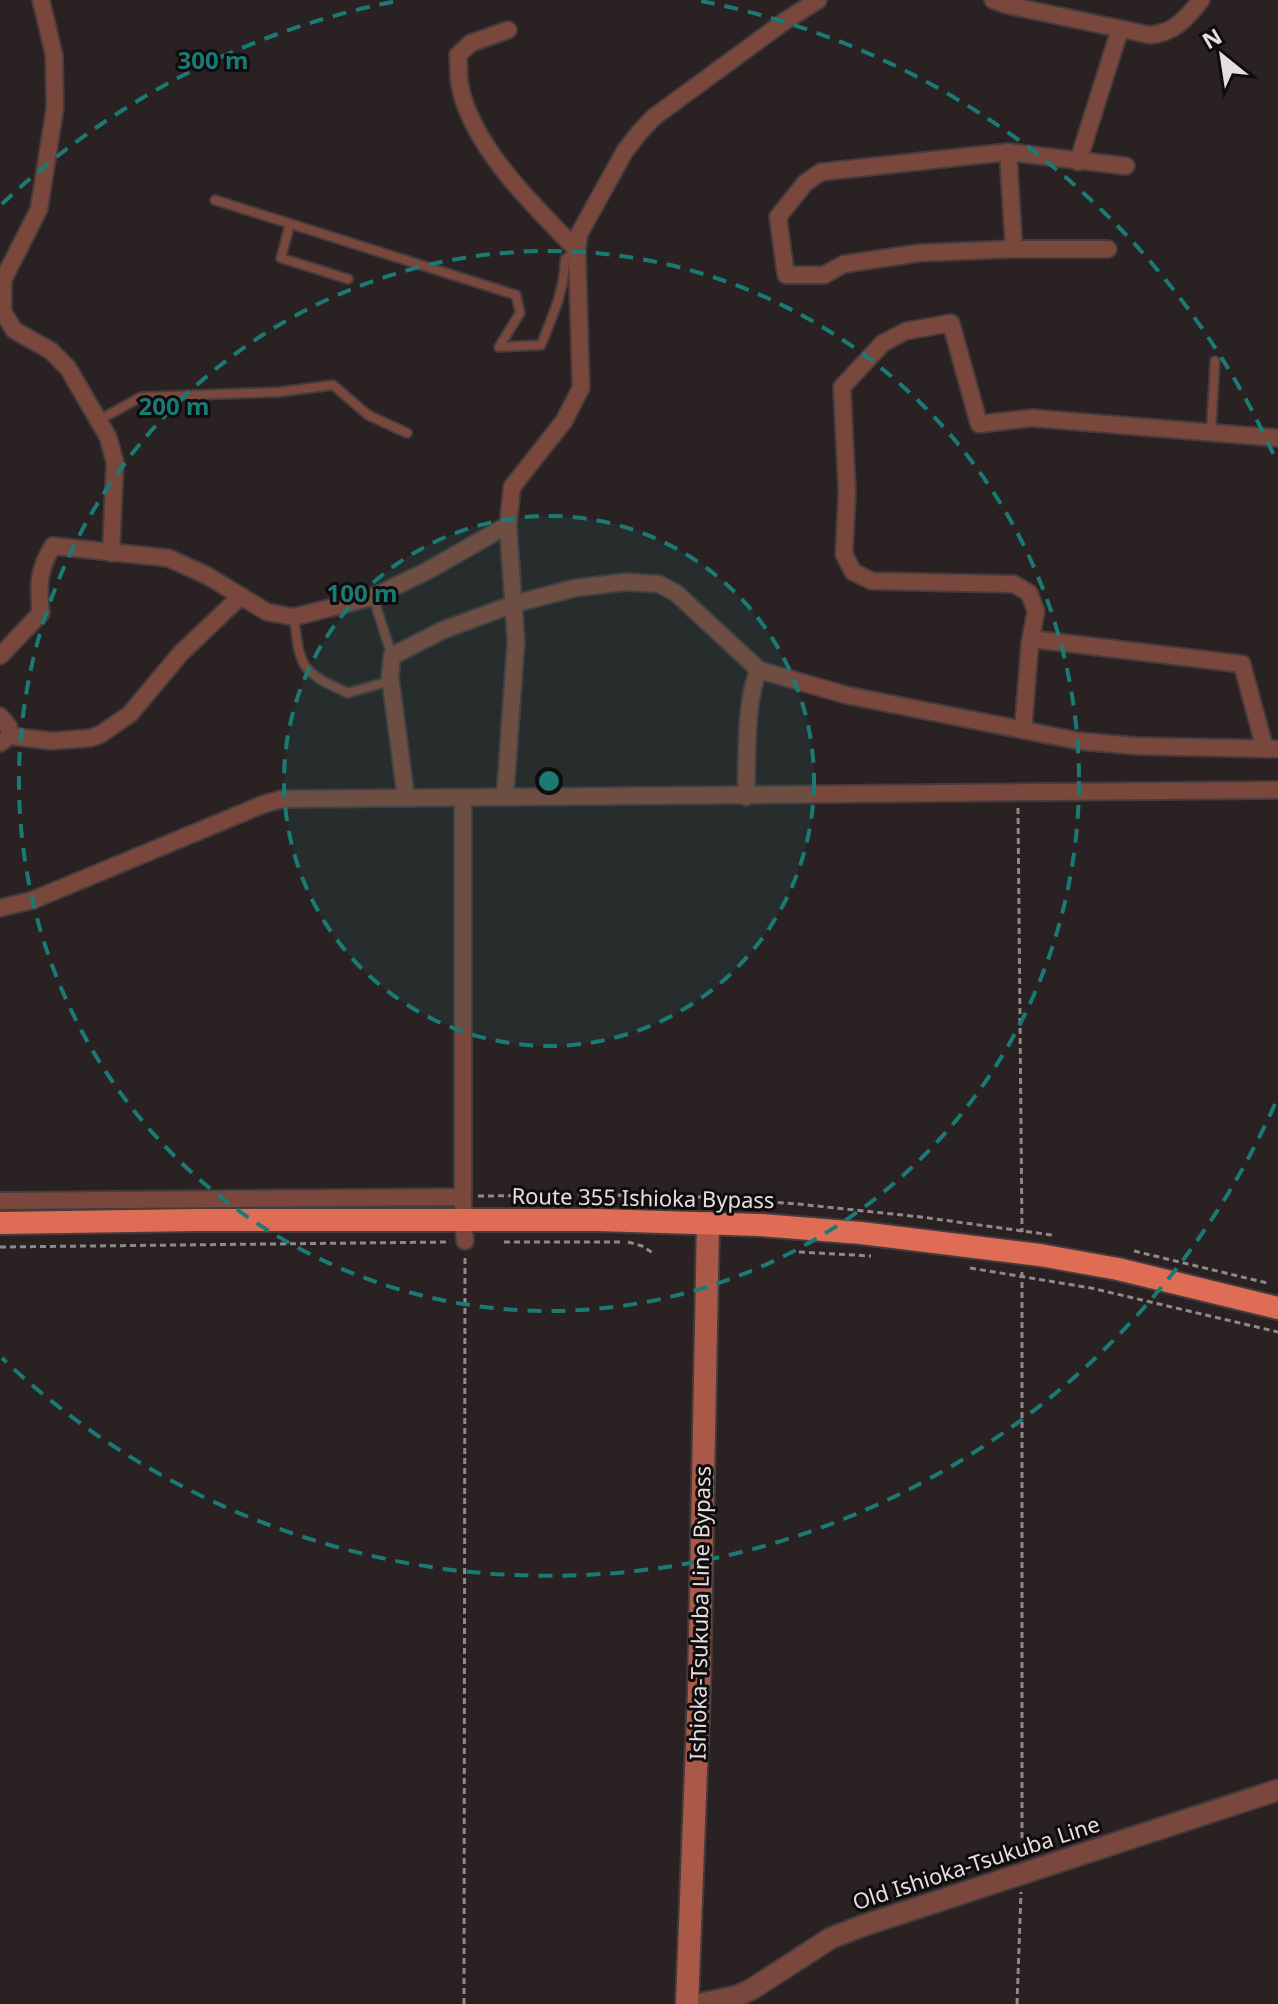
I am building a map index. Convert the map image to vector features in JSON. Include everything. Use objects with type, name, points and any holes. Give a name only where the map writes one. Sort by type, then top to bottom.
[{"type":"highway","name":"Route 355 Ishioka Bypass","points":[[0,1223],[197,1220],[464,1231],[708,1223],[861,1233],[1021,1252],[1118,1269],[1278,1308]]},
{"type":"main road","name":"Ishioka-Tsukuba Line Bypass","points":[[687,2004],[700,1676],[708,1223]]},
{"type":"street","points":[[41,0],[54,55],[55,108],[39,209],[2,280],[3,312],[14,330],[61,360],[99,420],[113,449],[111,553]]},
{"type":"street","points":[[505,797],[516,641],[508,525],[512,487],[564,421],[581,388],[579,234],[625,151],[654,117],[818,0]]},
{"type":"street","points":[[993,0],[1150,35],[1167,34],[1188,17],[1201,0]]},
{"type":"street","points":[[1078,162],[1120,29]]},
{"type":"street","points":[[508,30],[471,43],[458,55],[460,87],[480,137],[524,195],[577,250]]},
{"type":"street","points":[[1008,152],[1014,249]]},
{"type":"street","points":[[1108,249],[919,253],[844,264],[824,275],[786,275],[778,217],[805,183],[821,172],[1008,152],[1126,166]]},
{"type":"street","points":[[1023,730],[1036,611],[1029,593],[1014,584],[872,581],[853,572],[844,554],[847,492],[842,387],[883,343],[906,331],[951,323],[979,424],[1032,418],[1278,438]]},
{"type":"street","points":[[0,656],[41,613],[38,584],[43,562],[53,546],[168,558],[206,575],[267,612],[294,617],[373,597],[427,571],[508,525]]},
{"type":"street","points":[[406,798],[391,681],[392,656],[443,630],[514,604],[575,588],[625,582],[659,584],[676,593],[759,670],[846,695],[1079,741],[1136,746],[1271,749],[1242,664],[1031,639]]},
{"type":"street","points":[[0,716],[9,727],[5,739],[52,741],[91,738],[101,734],[130,714],[181,653],[241,596]]},
{"type":"street","points":[[746,797],[754,678],[759,670]]},
{"type":"street","points":[[0,908],[33,900],[269,802],[308,798],[746,797],[1278,790]]},
{"type":"street","points":[[463,798],[464,1231]]},
{"type":"street","points":[[0,1201],[463,1197]]},
{"type":"street","name":"Old Ishioka-Tsukuba Line","points":[[700,2004],[737,1996],[752,1989],[831,1938],[1022,1872],[1278,1790]]},
{"type":"lane","points":[[215,200],[516,295],[520,313],[499,347],[541,345],[558,304],[565,259],[577,250]]},
{"type":"lane","points":[[290,224],[281,258],[348,279]]},
{"type":"lane","points":[[1211,432],[1215,361]]},
{"type":"lane","points":[[99,420],[141,397],[279,392],[333,385],[368,415],[407,433]]},
{"type":"lane","points":[[373,597],[392,656]]},
{"type":"lane","points":[[294,617],[299,659],[312,673],[348,693],[391,681]]},
{"type":"path","points":[[1017,794],[1022,1276],[1022,1872],[1017,2004]]},
{"type":"path","points":[[464,1231],[464,2004]]},
{"type":"path","points":[[0,1247],[464,1231],[631,1242],[653,1253]]},
{"type":"path","points":[[799,1252],[878,1256]]},
{"type":"path","points":[[968,1268],[1193,1311],[1278,1332]]}]
